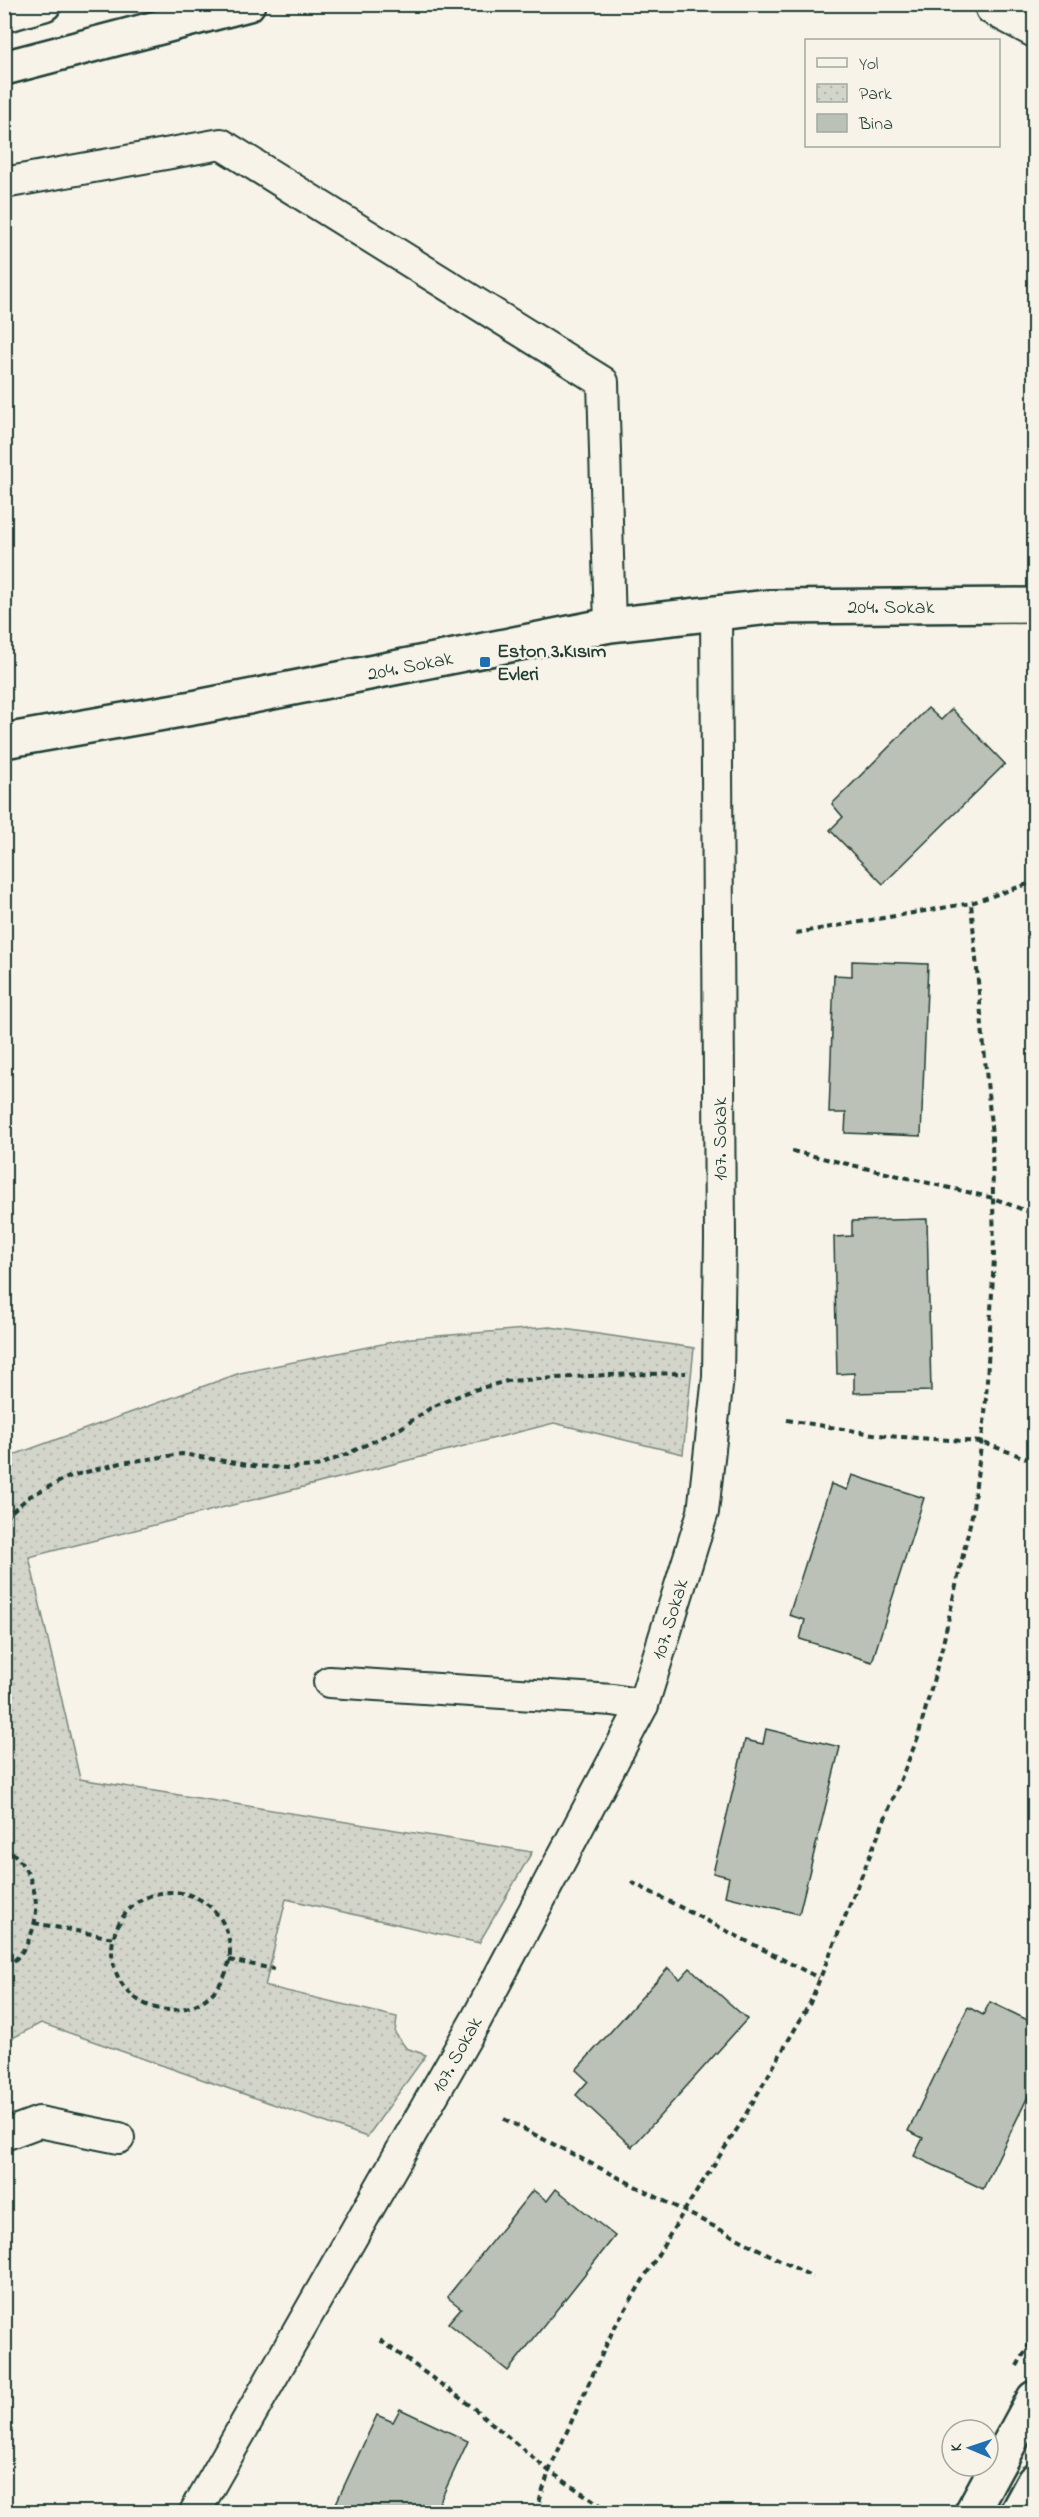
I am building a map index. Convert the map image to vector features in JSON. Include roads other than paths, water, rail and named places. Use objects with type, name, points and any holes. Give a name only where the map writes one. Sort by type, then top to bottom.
[{"type":"street","points":[[4,15],[44,4]]},
{"type":"street","points":[[4,68],[248,4]]},
{"type":"street","points":[[991,9],[1035,32]]},
{"type":"street","points":[[4,183],[221,144],[603,382],[610,626]]},
{"type":"street","name":"204. Sokak","points":[[4,741],[198,708],[610,626],[716,612],[769,607],[1035,605]]},
{"type":"street","name":"107. Sokak","points":[[195,2512],[476,2020],[643,1705],[703,1512],[718,1377],[720,1239],[716,612]]},
{"type":"street","points":[[329,1682],[613,1700],[643,1705]]},
{"type":"street","points":[[4,2135],[39,2122],[119,2138]]},
{"type":"street","points":[[972,2512],[1035,2398]]},
{"type":"street","points":[[1017,2512],[1035,2481]]},
{"type":"place","name":"Eston 3.Kısım Evleri","points":[[485,662]]}]
